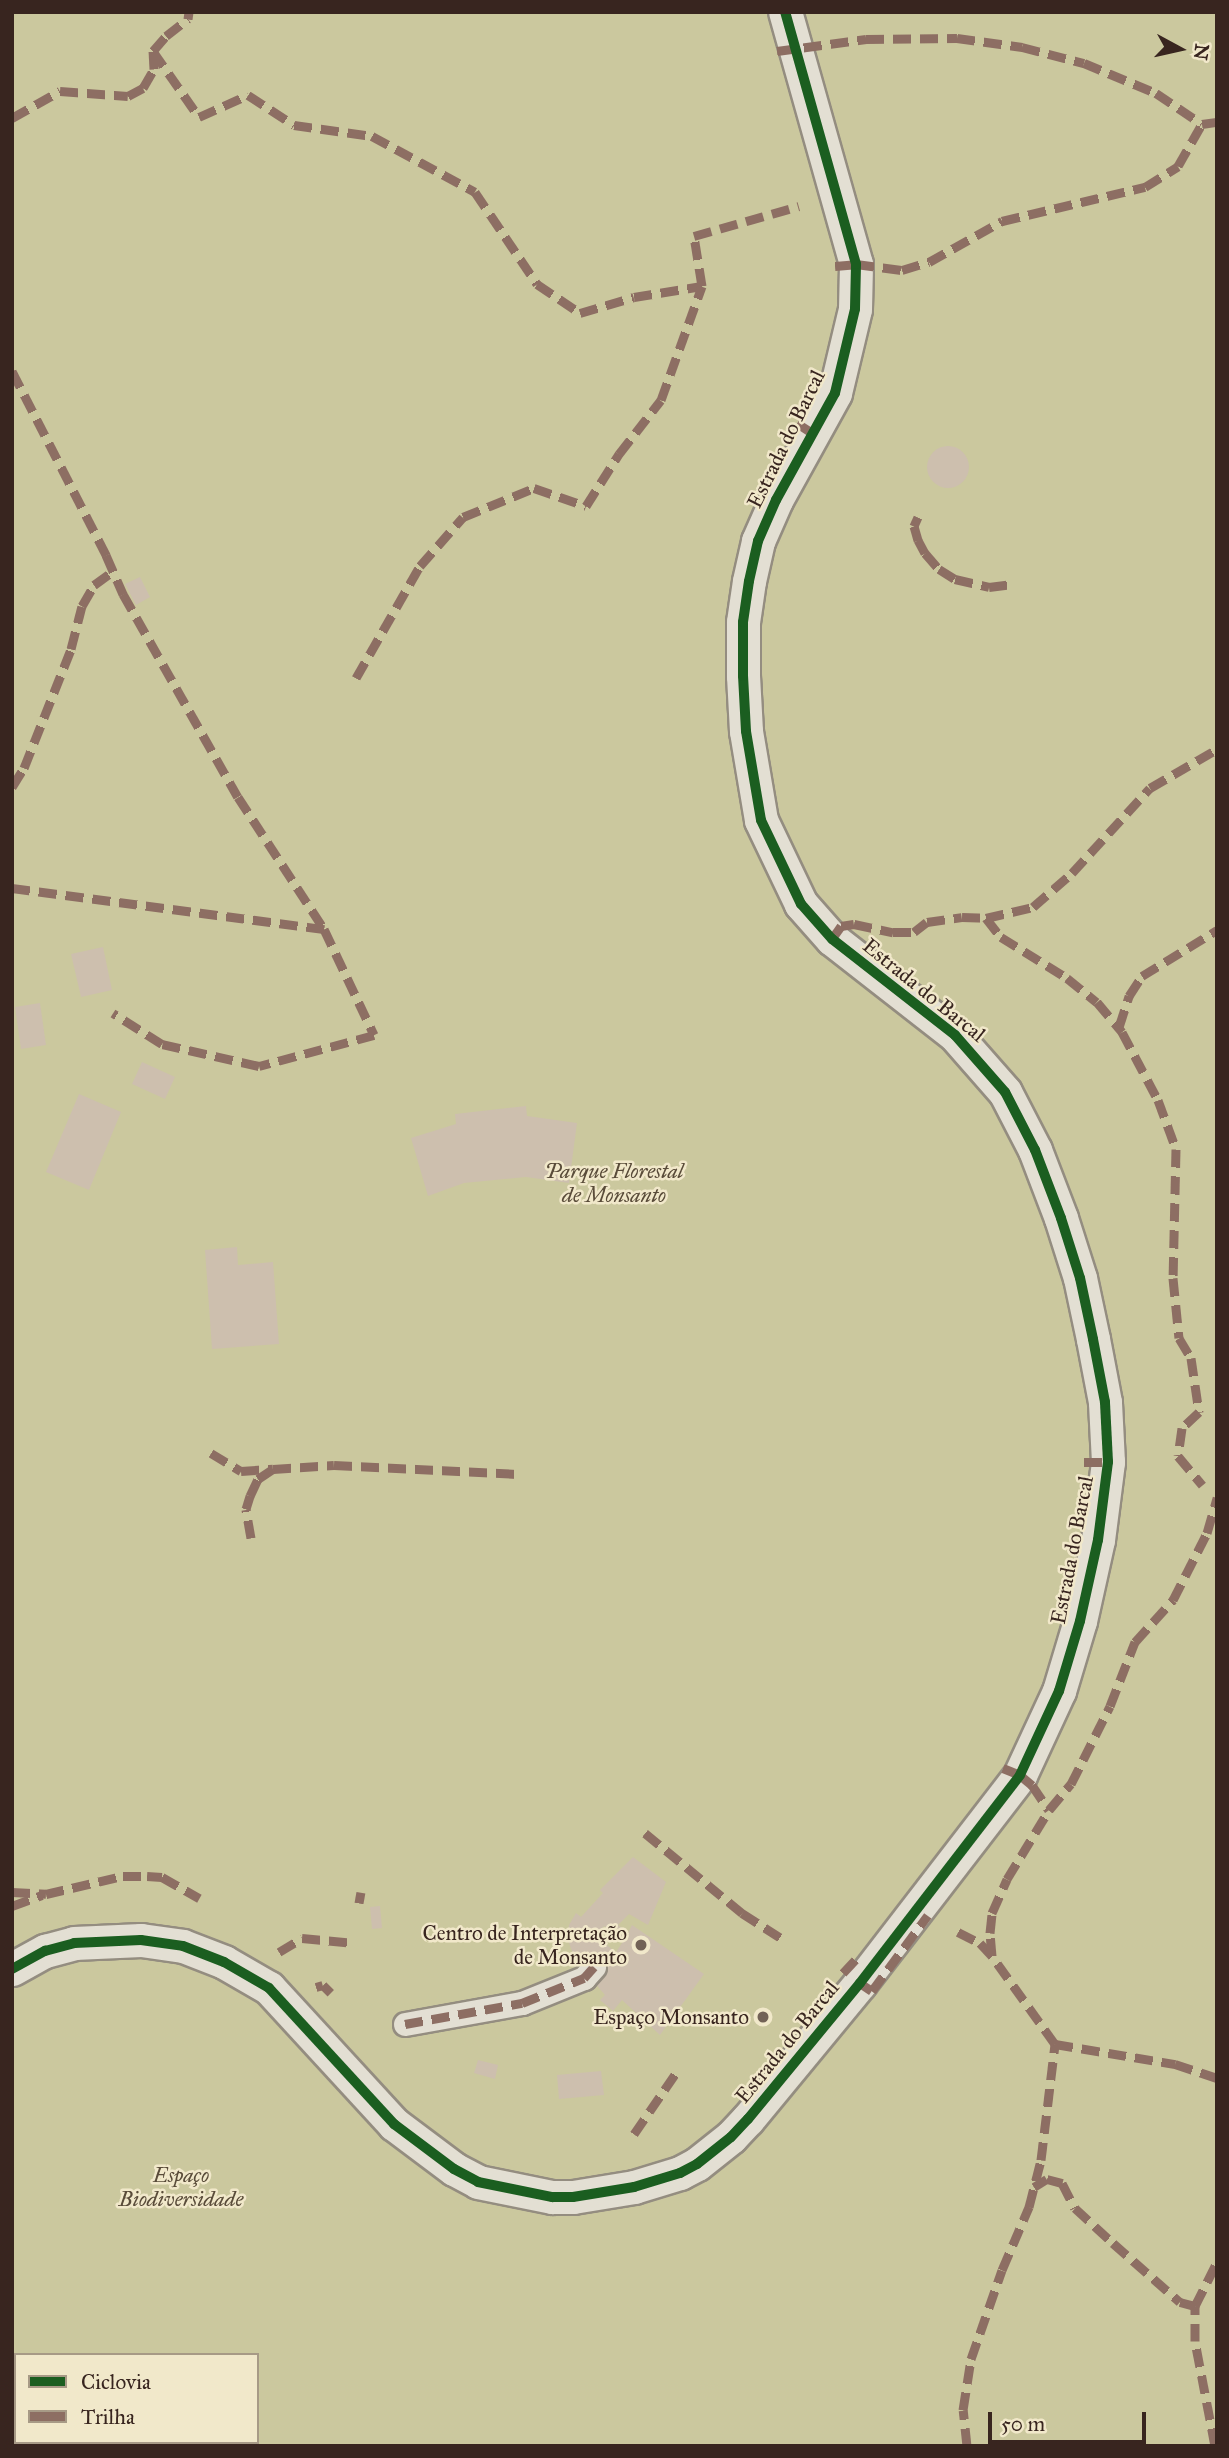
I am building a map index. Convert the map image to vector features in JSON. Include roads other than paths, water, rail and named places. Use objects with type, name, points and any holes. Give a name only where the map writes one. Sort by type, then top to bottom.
[{"type":"street","name":"Estrada do Barcal","points":[[12,1969],[45,1951],[74,1943],[141,1940],[183,1946],[224,1962],[269,1989],[394,2124],[454,2169],[478,2182],[530,2193],[573,2197],[634,2187],[680,2173],[697,2164],[731,2137],[748,2119],[860,1983],[1020,1775],[1059,1691],[1080,1621],[1098,1540],[1108,1462],[1105,1402],[1080,1278],[1035,1150],[1011,1104],[981,1061],[955,1035],[832,939],[800,904],[761,820],[746,731],[743,622],[758,541],[776,500],[835,393],[855,309],[856,264],[785,12]]},
{"type":"street","points":[[405,2024],[522,2003],[584,1978],[594,1967]]},
{"type":"place","name":"Centro de Interpretação de Monsanto","points":[[641,1945]]},
{"type":"place","name":"Espaço Monsanto","points":[[763,2017]]},
{"type":"park label","name":"Parque Florestal de Monsanto","points":[[614,1183]]},
{"type":"park label","name":"Espaço Biodiversidade","points":[[181,2187]]}]
